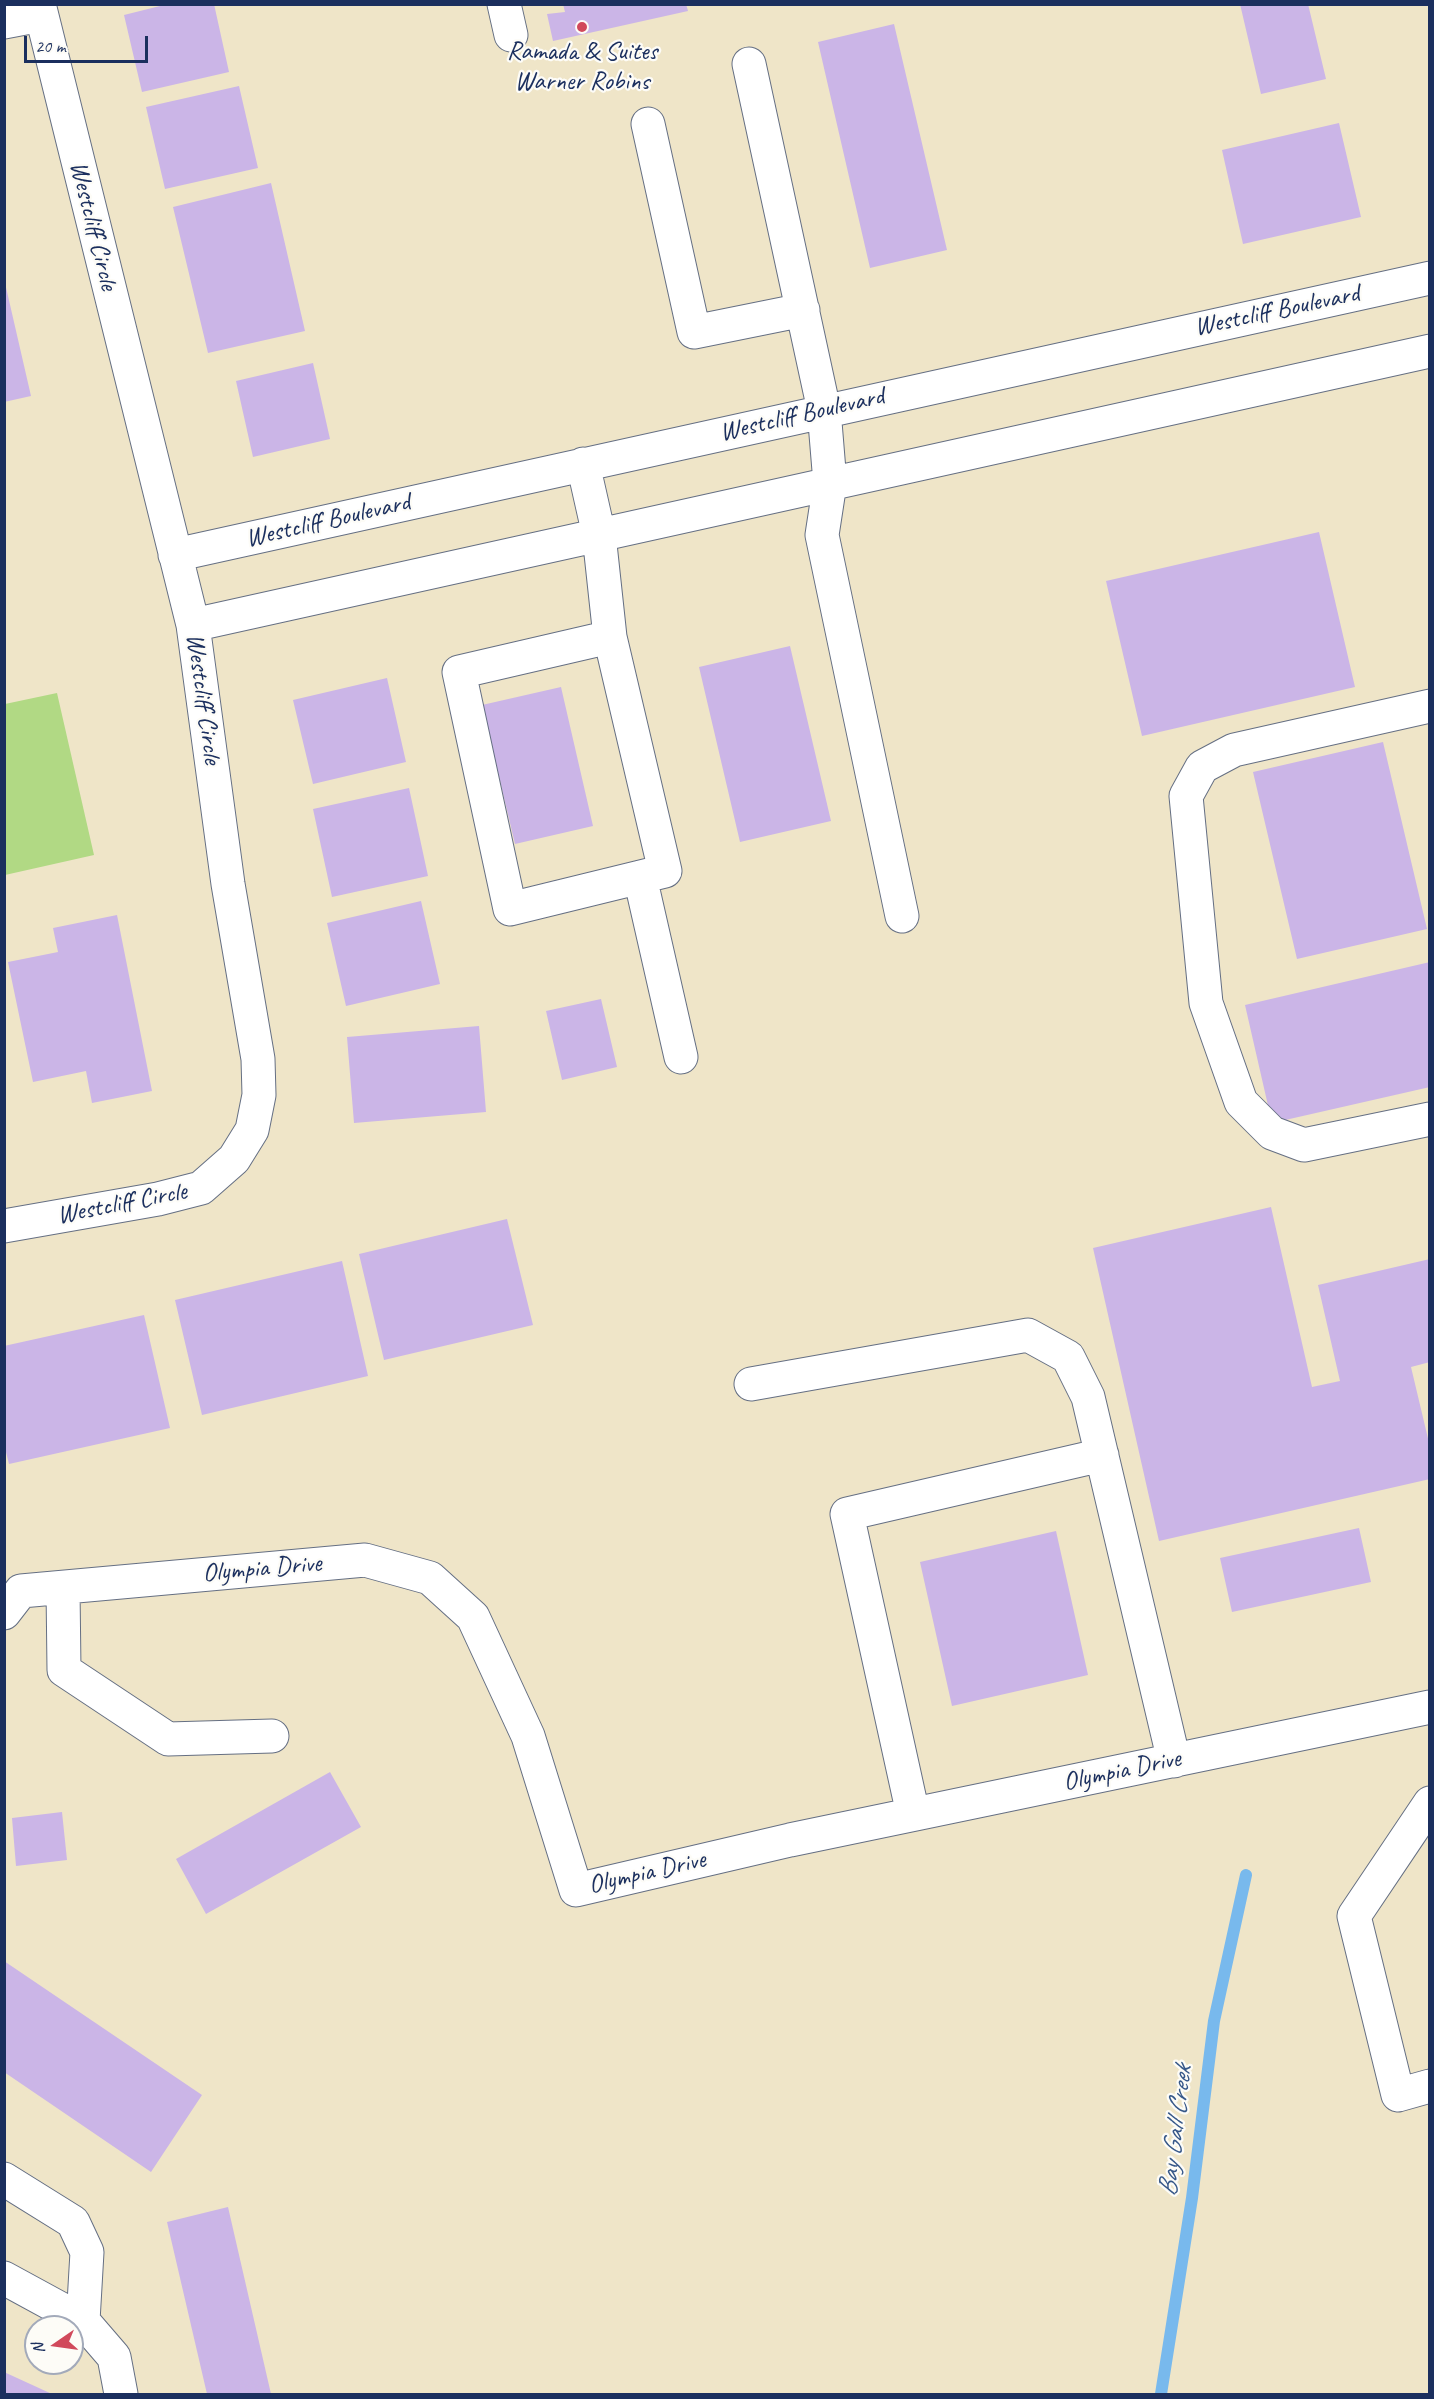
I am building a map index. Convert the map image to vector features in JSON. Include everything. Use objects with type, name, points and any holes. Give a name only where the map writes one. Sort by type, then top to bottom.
[{"type":"street","points":[[4,22],[40,10]]},
{"type":"street","name":"Westcliff Circle","points":[[4,1227],[158,1199],[201,1188],[234,1159],[252,1131],[259,1095],[258,1059],[228,884],[193,625],[40,10]]},
{"type":"street","points":[[749,64],[825,410],[830,483],[822,535],[902,916]]},
{"type":"street","points":[[648,124],[694,332],[803,310]]},
{"type":"street","name":"Westcliff Boulevard","points":[[175,555],[1430,278]]},
{"type":"street","points":[[193,625],[1430,351]]},
{"type":"street","points":[[583,464],[599,535],[610,637],[664,871],[510,909],[459,672],[610,637]]},
{"type":"street","points":[[1430,706],[1234,750],[1202,767],[1186,796],[1206,1003],[1241,1102],[1272,1133],[1304,1144],[1430,1119]]},
{"type":"street","points":[[640,877],[681,1056]]},
{"type":"street","points":[[751,1384],[1028,1335],[1068,1357],[1088,1397],[1174,1761]]},
{"type":"street","points":[[913,1814],[847,1514],[1102,1455]]},
{"type":"street","name":"Olympia Drive","points":[[13,1602],[63,1588],[365,1560],[430,1578],[473,1617],[528,1736],[576,1890],[790,1840],[1430,1707]]},
{"type":"street","points":[[63,1588],[64,1670],[168,1739],[272,1736]]},
{"type":"street","points":[[1430,1803],[1354,1916],[1398,2095],[1430,2086]]},
{"type":"street","points":[[4,2179],[73,2222],[87,2252],[83,2315]]},
{"type":"street","points":[[4,2278],[72,2315]]},
{"type":"street","points":[[84,2322],[114,2356],[121,2394]]},
{"type":"green space","points":[[57,693],[94,855],[5,875],[5,704]]},
{"type":"building","points":[[168,4],[214,4],[229,72],[142,92],[124,15]]},
{"type":"building","name":"Ramada & Suites Warner Robins","points":[[563,4],[686,4],[688,11],[553,41],[547,14],[565,12]]},
{"type":"building","points":[[1240,4],[1308,4],[1326,79],[1261,94]]},
{"type":"building","points":[[894,24],[947,250],[870,268],[818,42]]},
{"type":"building","points":[[239,86],[258,168],[165,189],[146,107]]},
{"type":"building","points":[[1339,123],[1361,217],[1243,244],[1222,150]]},
{"type":"building","points":[[271,183],[305,331],[208,353],[173,207]]},
{"type":"building","points":[[4,284],[31,396],[4,402]]},
{"type":"building","points":[[313,363],[330,439],[253,457],[236,381]]},
{"type":"building","points":[[1319,532],[1355,687],[1142,736],[1106,581]]},
{"type":"building","points":[[790,646],[831,821],[740,842],[699,667]]},
{"type":"building","points":[[387,678],[406,762],[313,784],[293,700]]},
{"type":"building","points":[[561,687],[593,826],[515,844],[482,705]]},
{"type":"building","points":[[1383,742],[1427,929],[1297,959],[1253,772]]},
{"type":"building","points":[[409,788],[428,876],[332,897],[313,809]]},
{"type":"building","points":[[421,901],[440,984],[346,1006],[327,923]]},
{"type":"building","points":[[117,915],[152,1091],[92,1103],[86,1071],[33,1082],[8,962],[58,952],[53,928]]},
{"type":"building","points":[[1430,962],[1430,1087],[1272,1123],[1245,1005]]},
{"type":"building","points":[[601,999],[617,1067],[562,1080],[546,1011]]},
{"type":"building","points":[[479,1026],[486,1112],[354,1123],[347,1037]]},
{"type":"building","points":[[1271,1207],[1312,1387],[1340,1381],[1318,1285],[1430,1259],[1430,1362],[1411,1367],[1430,1447],[1430,1479],[1159,1541],[1093,1248]]},
{"type":"building","points":[[507,1219],[533,1325],[384,1360],[359,1254]]},
{"type":"building","points":[[342,1261],[368,1376],[202,1415],[175,1300]]},
{"type":"building","points":[[144,1315],[170,1428],[9,1464],[4,1444],[4,1346]]},
{"type":"building","points":[[1359,1528],[1371,1582],[1232,1612],[1220,1558]]},
{"type":"building","points":[[1056,1531],[1088,1675],[952,1706],[920,1562]]},
{"type":"building","points":[[330,1772],[361,1827],[206,1914],[176,1859]]},
{"type":"building","points":[[62,1812],[67,1860],[16,1866],[12,1818]]},
{"type":"building","points":[[4,1961],[202,2095],[151,2172],[4,2072]]},
{"type":"building","points":[[228,2207],[271,2394],[207,2394],[167,2222]]},
{"type":"building","points":[[4,2372],[52,2394],[4,2394]]},
{"type":"waterway","name":"Bay Gall Creek","points":[[1161,2394],[1192,2198],[1214,2021],[1246,1875]]},
{"type":"place","name":"Ramada & Suites Warner Robins","points":[[582,27]]}]
